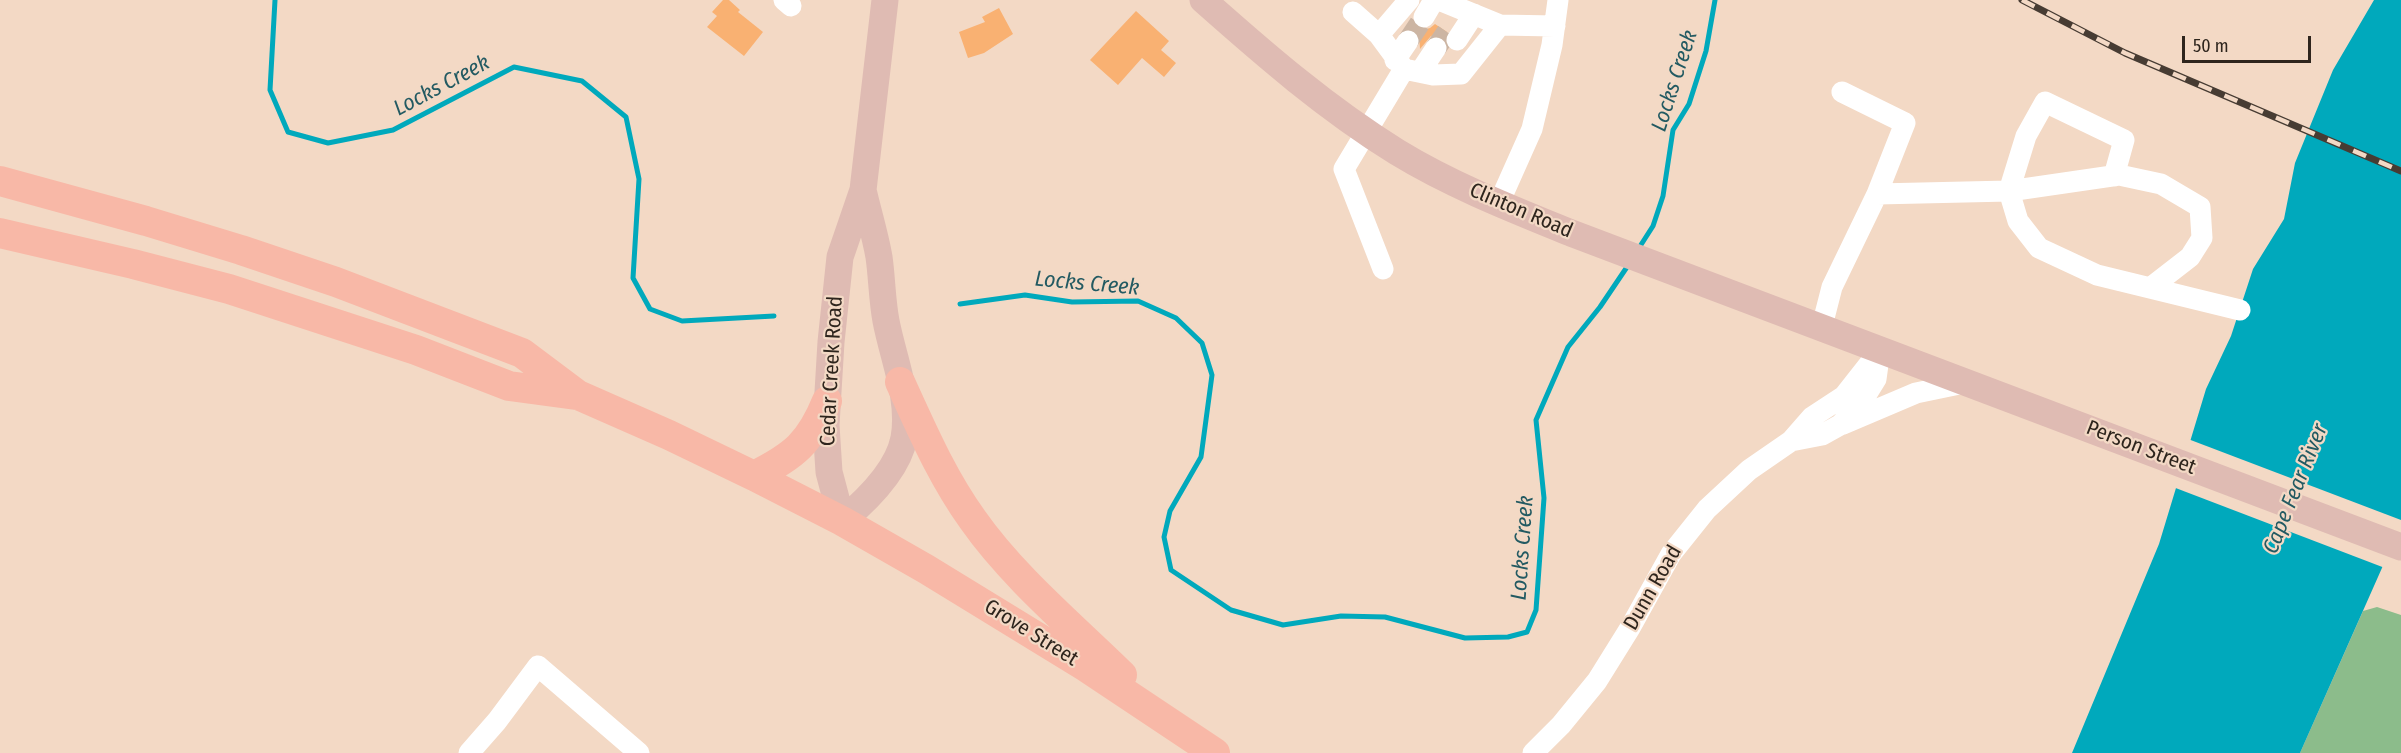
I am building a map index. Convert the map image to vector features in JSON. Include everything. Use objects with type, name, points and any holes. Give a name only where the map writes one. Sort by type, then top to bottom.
[{"type":"highway","points":[[0,181],[146,220],[388,301],[522,353],[578,395]]},
{"type":"highway","points":[[0,233],[229,289],[406,346],[509,386],[578,395]]},
{"type":"highway","points":[[900,382],[933,456],[974,522],[1025,580],[1165,718]]},
{"type":"highway","name":"Grove Street","points":[[578,395],[669,435],[842,521],[1006,617],[1165,718],[1215,753]]},
{"type":"highway","points":[[754,476],[782,462],[798,450],[812,433],[827,401]]},
{"type":"main road","name":"Cedar Creek Road","points":[[863,190],[879,258],[886,320],[900,382],[905,426],[901,449],[867,501],[842,521],[828,472],[827,401],[840,257],[863,190],[885,0]]},
{"type":"main road","name":"Clinton Road","points":[[1203,0],[1286,73],[1399,153],[1499,203],[1571,233],[1881,349]]},
{"type":"main road","name":"Person Street","points":[[1881,349],[2401,547]]},
{"type":"street","points":[[1379,35],[1409,0]]},
{"type":"street","points":[[1439,0],[1500,25],[1554,26]]},
{"type":"street","points":[[1499,203],[1532,129],[1552,45],[1558,0]]},
{"type":"street","points":[[1383,269],[1344,169],[1367,132],[1413,69],[1446,44],[1468,11]]},
{"type":"street","points":[[1353,12],[1413,69],[1461,74],[1500,25]]},
{"type":"street","points":[[1408,41],[1413,69]]},
{"type":"street","points":[[1822,326],[1832,287],[1877,194],[1905,123],[1842,92]]},
{"type":"street","points":[[2114,176],[2124,140],[2046,102],[2026,136],[2009,191],[2018,221],[2039,248],[2097,275],[2240,310]]},
{"type":"street","points":[[1877,194],[2009,191],[2114,176],[2161,184],[2200,207],[2202,237],[2190,256],[2150,288]]},
{"type":"street","name":"Dunn Road","points":[[1791,441],[1822,435],[1840,425],[1863,400],[1876,380],[1881,349]]},
{"type":"street","name":"Dunn Road","points":[[1533,753],[1561,725],[1596,681],[1630,628],[1671,554],[1689,531],[1727,489],[1749,470],[1791,441],[1812,417],[1844,396],[1881,349]]},
{"type":"street","points":[[1840,425],[1916,393],[1969,382]]},
{"type":"street","points":[[469,753],[497,721],[538,666],[639,753]]},
{"type":"green space","points":[[2377,607],[2401,615],[2401,753],[2300,753],[2363,611]]},
{"type":"water","name":"Cape Fear River","points":[[2374,0],[2401,0],[2401,525],[2300,753],[2072,753],[2159,544],[2206,389],[2231,336],[2253,269],[2284,219],[2295,163],[2333,70]]},
{"type":"pier","points":[[2188,439],[2401,520],[2401,533],[2385,568],[2173,487]]},
{"type":"building","points":[[723,0],[729,0],[740,10],[738,12],[763,32],[744,56],[707,27],[717,16],[712,12]]},
{"type":"building","points":[[999,8],[1013,34],[984,53],[968,58],[959,32],[985,22],[982,17]]},
{"type":"building","points":[[1136,11],[1169,41],[1161,50],[1176,63],[1164,77],[1142,58],[1118,85],[1090,60]]},
{"type":"building","points":[[1412,19],[1417,28],[1423,30],[1435,24],[1447,32],[1444,39],[1437,35],[1431,36],[1420,49],[1419,35],[1415,30],[1405,29]]},
{"type":"waterway","name":"Locks Creek","points":[[275,0],[270,90],[288,132],[328,143],[393,130],[514,67],[582,81],[626,117],[639,179],[633,278],[650,309],[682,321],[774,316]]},
{"type":"waterway","name":"Locks Creek","points":[[1637,251],[1653,226],[1663,196],[1673,130],[1689,104],[1706,51],[1715,0]]},
{"type":"waterway","name":"Locks Creek","points":[[960,304],[1025,295],[1072,302],[1138,301],[1176,318],[1202,343],[1212,375],[1201,457],[1170,511],[1164,537],[1171,570],[1231,610],[1283,625],[1341,616],[1385,617],[1465,638],[1508,637],[1527,632],[1536,610],[1544,498],[1536,420],[1568,347],[1600,307],[1629,264]]},
{"type":"tunnel","points":[[1408,41],[1424,17]]},
{"type":"tunnel","points":[[1436,48],[1447,32]]},
{"type":"railway","points":[[2022,0],[2125,53],[2401,171]]}]
